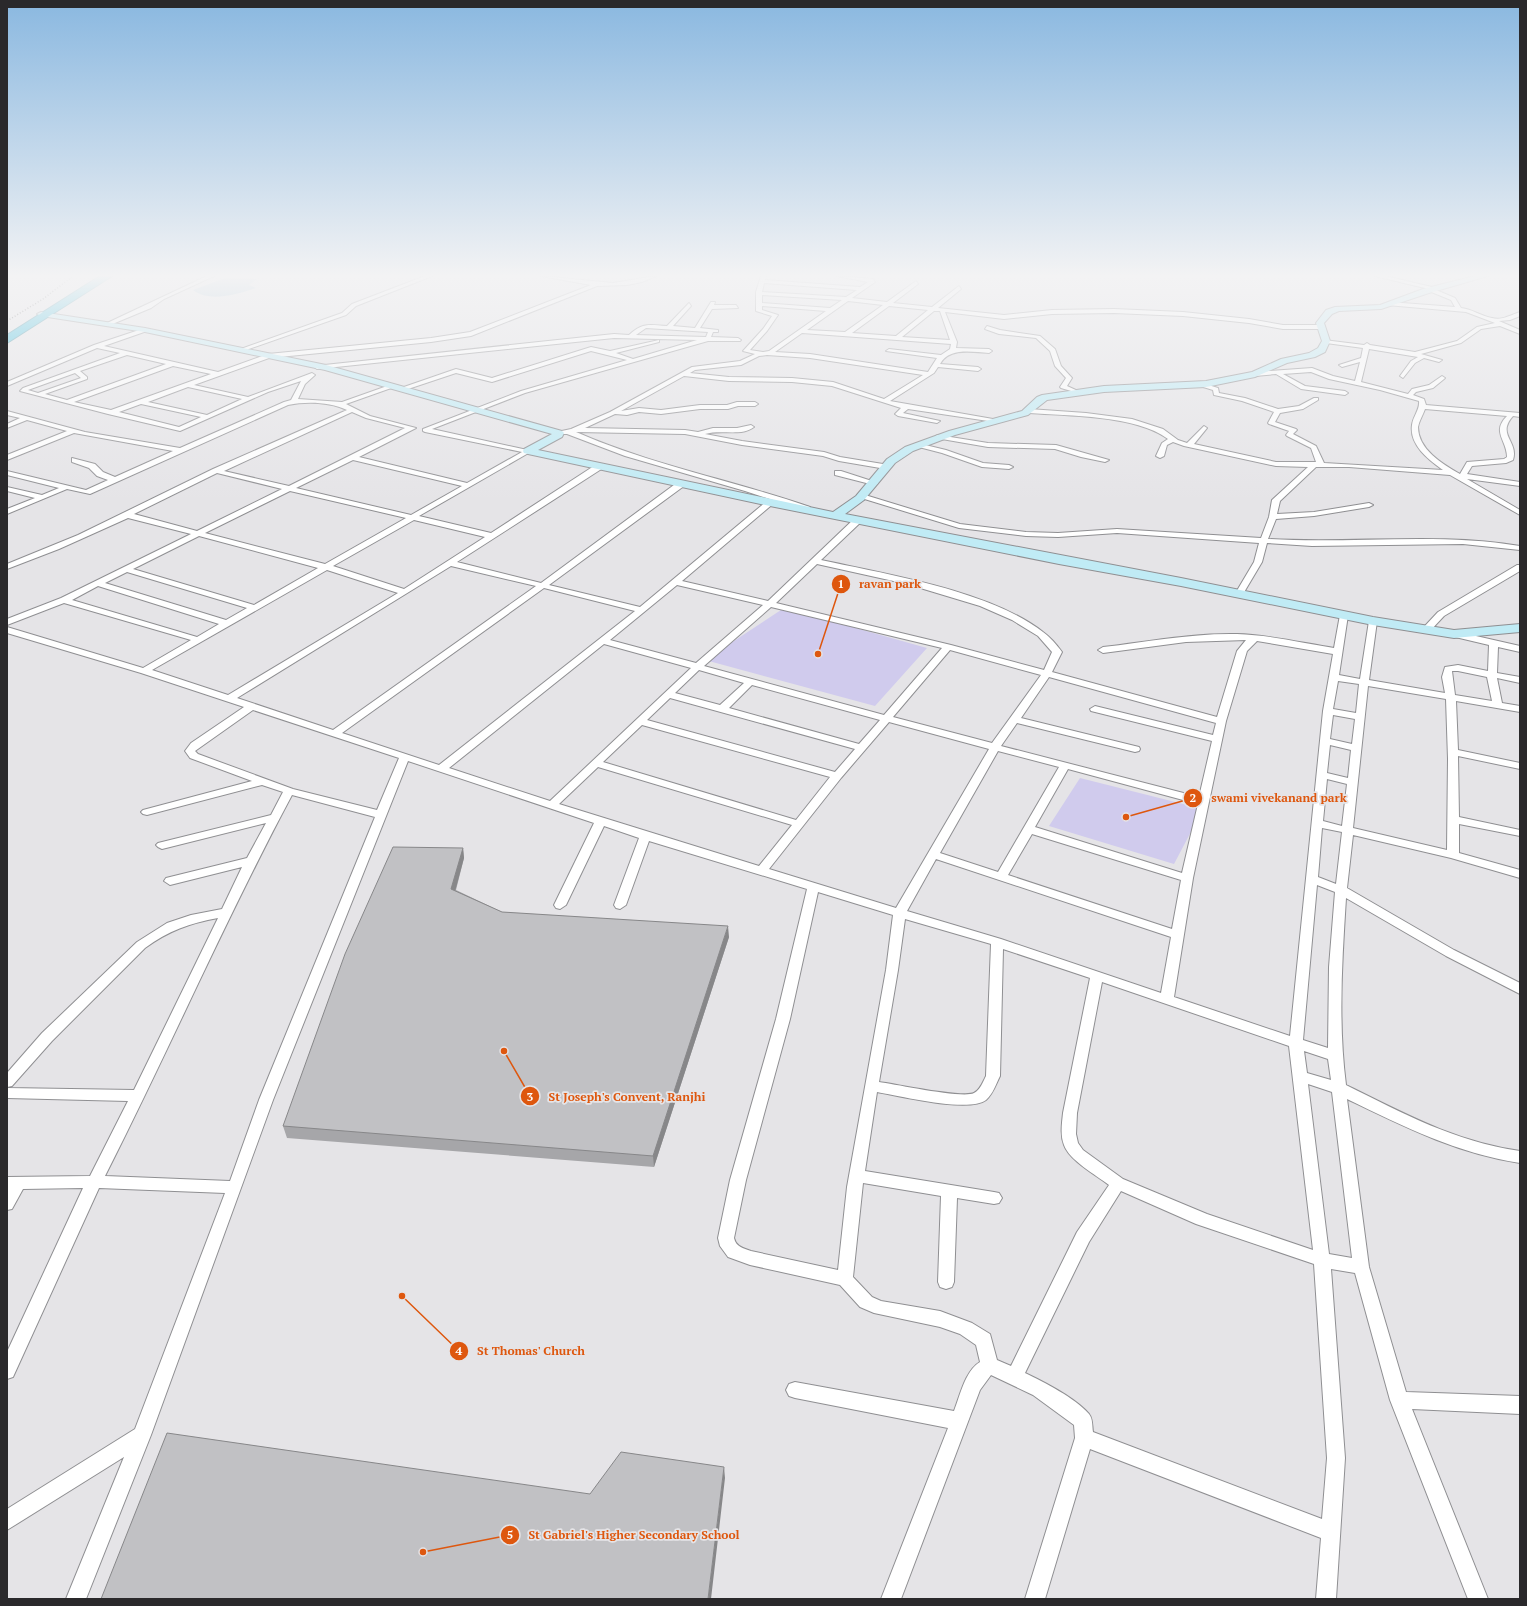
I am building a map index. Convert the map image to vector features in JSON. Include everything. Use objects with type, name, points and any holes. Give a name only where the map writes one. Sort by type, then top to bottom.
[{"type":"street","points":[[7,384],[84,351]]},
{"type":"street","points":[[118,351],[218,374]]},
{"type":"street","points":[[245,351],[318,370],[392,386],[473,410],[564,433],[618,453],[775,498],[813,511]]},
{"type":"street","points":[[110,413],[268,356],[310,351]]},
{"type":"street","points":[[127,353],[22,390],[175,429],[186,427],[249,398],[318,370],[484,351]]},
{"type":"street","points":[[403,389],[460,371],[492,380],[582,351]]},
{"type":"street","points":[[602,351],[632,360]]},
{"type":"street","points":[[609,353],[617,351]]},
{"type":"street","points":[[425,430],[473,410],[523,392],[665,351]]},
{"type":"street","points":[[746,351],[843,360],[929,374]]},
{"type":"street","points":[[144,670],[228,624],[468,485],[558,435],[577,430],[615,412],[632,401],[699,367],[741,363],[768,351]]},
{"type":"street","points":[[896,351],[942,357]]},
{"type":"street","points":[[885,401],[929,374],[942,357],[952,351]]},
{"type":"street","points":[[1053,351],[1058,366],[1069,378],[1063,386],[1076,392]]},
{"type":"street","points":[[1255,374],[1284,361],[1318,353],[1321,351]]},
{"type":"street","points":[[1358,383],[1366,351]]},
{"type":"street","points":[[1397,351],[1439,360]]},
{"type":"street","points":[[1415,354],[1426,351]]},
{"type":"street","points":[[843,360],[859,356]]},
{"type":"street","points":[[1404,376],[1413,362],[1422,356]]},
{"type":"street","points":[[1342,365],[1364,359]]},
{"type":"street","points":[[66,402],[173,364]]},
{"type":"street","points":[[936,365],[978,369]]},
{"type":"street","points":[[830,366],[922,379]]},
{"type":"street","points":[[294,401],[302,383],[318,370]]},
{"type":"street","points":[[1030,411],[1037,401],[1045,397],[1076,392],[1104,388],[1202,385],[1255,374],[1312,370],[1331,378],[1358,383],[1422,400],[1423,407],[1415,425],[1416,439],[1431,458],[1452,473],[1462,477],[1520,514]]},
{"type":"street","points":[[38,395],[85,378],[76,371]]},
{"type":"street","points":[[1276,372],[1300,387],[1346,393]]},
{"type":"street","points":[[684,374],[729,379],[792,380],[827,383],[906,407],[993,421]]},
{"type":"street","points":[[1409,396],[1414,390],[1431,387],[1442,378]]},
{"type":"street","points":[[186,385],[249,398]]},
{"type":"street","points":[[1202,385],[1216,389],[1216,394],[1246,400],[1277,411],[1301,408],[1316,399]]},
{"type":"street","points":[[7,473],[64,488],[87,492],[294,401],[310,400],[343,404],[392,386]]},
{"type":"street","points":[[141,402],[208,417]]},
{"type":"street","points":[[343,404],[351,410],[368,417],[411,428],[600,466],[770,503],[1373,621],[1454,634],[1520,649]]},
{"type":"street","points":[[615,412],[627,413],[639,410],[660,412],[693,407],[728,407],[737,404],[755,404]]},
{"type":"street","points":[[906,407],[898,414],[937,421]]},
{"type":"street","points":[[1423,407],[1453,411],[1485,411],[1520,415]]},
{"type":"street","points":[[7,567],[27,560],[127,515],[216,471],[351,410]]},
{"type":"street","points":[[835,516],[862,497],[886,467],[897,457],[917,446],[938,437],[1030,411],[1086,415],[1132,421],[1161,430],[1173,439],[1189,445],[1276,464],[1349,465],[1452,473]]},
{"type":"street","points":[[1277,411],[1278,412],[1273,419],[1272,424],[1294,430],[1289,435],[1314,447],[1318,465]]},
{"type":"street","points":[[7,413],[73,431],[181,450]]},
{"type":"street","points":[[1462,477],[1470,464],[1506,461],[1510,458],[1510,450],[1502,428],[1504,420],[1512,414]]},
{"type":"street","points":[[7,426],[27,418]]},
{"type":"street","points":[[698,434],[710,429],[736,431],[751,427]]},
{"type":"street","points":[[7,622],[64,600],[411,428]]},
{"type":"street","points":[[1189,445],[1204,428]]},
{"type":"street","points":[[577,430],[677,431],[742,443],[824,454],[838,459],[886,467]]},
{"type":"street","points":[[7,458],[73,431]]},
{"type":"street","points":[[938,437],[988,445],[1056,447],[1083,456],[1105,460]]},
{"type":"street","points":[[1160,456],[1164,444],[1173,439]]},
{"type":"street","points":[[917,446],[944,451],[982,465],[1009,467]]},
{"type":"street","points":[[351,457],[468,485]]},
{"type":"street","points":[[75,460],[92,466],[100,474],[116,480]]},
{"type":"street","points":[[1239,594],[1258,562],[1265,541],[1267,529],[1274,517],[1276,500],[1318,465]]},
{"type":"street","points":[[229,699],[405,592],[600,466]]},
{"type":"street","points":[[216,471],[493,536]]},
{"type":"street","points":[[838,473],[874,483]]},
{"type":"street","points":[[1462,477],[1520,484]]},
{"type":"street","points":[[334,734],[542,586],[681,484]]},
{"type":"street","points":[[7,512],[64,488]]},
{"type":"street","points":[[7,489],[42,498]]},
{"type":"street","points":[[862,497],[946,523],[974,529],[1058,535],[1090,531],[1117,531],[1331,545],[1463,542],[1520,548]]},
{"type":"street","points":[[7,503],[21,506]]},
{"type":"street","points":[[442,768],[604,641],[770,503]]},
{"type":"street","points":[[1274,517],[1314,514],[1369,505]]},
{"type":"street","points":[[127,515],[326,568],[405,592]]},
{"type":"street","points":[[552,805],[668,694],[769,605],[858,520]]},
{"type":"street","points":[[816,561],[959,595],[992,607],[1031,628],[1052,643],[1057,652],[1047,673],[996,747],[932,854],[900,912],[892,970],[871,1086],[857,1176],[845,1279]]},
{"type":"street","points":[[451,563],[642,610]]},
{"type":"street","points":[[1426,630],[1441,614],[1520,567]]},
{"type":"street","points":[[125,569],[256,608]]},
{"type":"street","points":[[676,582],[948,647],[1221,721]]},
{"type":"street","points":[[97,584],[228,624]]},
{"type":"street","points":[[64,600],[199,640]]},
{"type":"street","points":[[1326,1599],[1336,1458],[1322,1260],[1296,1043],[1328,711],[1344,615]]},
{"type":"street","points":[[1373,621],[1364,682],[1341,890],[1335,967],[1335,1056],[1361,1267],[1399,1400],[1478,1599]]},
{"type":"street","points":[[1454,634],[1520,628]]},
{"type":"street","points":[[7,630],[144,670],[251,707],[442,768],[600,822],[997,942],[1097,977],[1167,998],[1335,1056]]},
{"type":"street","points":[[1103,650],[1199,638],[1235,637],[1256,638],[1338,652]]},
{"type":"street","points":[[1167,998],[1187,878],[1221,721],[1242,651],[1248,643],[1256,638]]},
{"type":"street","points":[[604,641],[888,719],[1204,802]]},
{"type":"street","points":[[1494,643],[1492,675],[1497,704]]},
{"type":"street","points":[[761,871],[837,776],[888,719],[948,647]]},
{"type":"street","points":[[1453,855],[1454,752],[1450,697],[1446,673],[1448,669],[1458,668],[1520,680]]},
{"type":"street","points":[[1333,677],[1520,709]]},
{"type":"street","points":[[722,709],[751,681]]},
{"type":"street","points":[[668,694],[862,748]]},
{"type":"street","points":[[251,707],[196,745],[190,751],[194,756],[289,791],[382,815]]},
{"type":"street","points":[[1095,709],[1218,739]]},
{"type":"street","points":[[1328,711],[1360,717]]},
{"type":"street","points":[[1014,719],[1135,749]]},
{"type":"street","points":[[641,721],[837,776]]},
{"type":"street","points":[[1325,742],[1357,748]]},
{"type":"street","points":[[1454,752],[1520,766]]},
{"type":"street","points":[[76,1599],[142,1435],[235,1188],[266,1100],[405,756]]},
{"type":"street","points":[[596,763],[799,824]]},
{"type":"street","points":[[1002,876],[1065,765]]},
{"type":"street","points":[[1322,775],[1353,782]]},
{"type":"street","points":[[147,812],[264,781]]},
{"type":"street","points":[[7,1371],[94,1182],[138,1096],[251,861],[289,791]]},
{"type":"street","points":[[162,845],[275,817]]},
{"type":"street","points":[[1453,819],[1520,833]]},
{"type":"street","points":[[560,906],[600,822]]},
{"type":"street","points":[[1317,823],[1453,855],[1520,874]]},
{"type":"street","points":[[1029,829],[1187,878]]},
{"type":"street","points":[[620,905],[645,836]]},
{"type":"street","points":[[932,854],[1177,935]]},
{"type":"street","points":[[170,881],[251,861]]},
{"type":"street","points":[[1312,879],[1341,890],[1450,953],[1520,989]]},
{"type":"street","points":[[813,887],[783,1019],[738,1180],[726,1238],[728,1246],[734,1252],[750,1258],[845,1279],[857,1294],[866,1302],[880,1308],[940,1318],[966,1328],[984,1340],[990,1366]]},
{"type":"street","points":[[7,1082],[48,1037],[141,945],[155,934],[178,922],[226,912]]},
{"type":"street","points":[[871,1086],[958,1100],[972,1101],[982,1096],[993,1076],[997,942]]},
{"type":"street","points":[[1097,977],[1070,1114],[1069,1134],[1071,1145],[1078,1154],[1118,1183],[1202,1219],[1322,1260],[1361,1267]]},
{"type":"street","points":[[1300,1076],[1339,1089],[1422,1130],[1445,1139],[1520,1157]]},
{"type":"street","points":[[7,1093],[138,1096]]},
{"type":"street","points":[[857,1176],[994,1198]]},
{"type":"street","points":[[7,1204],[13,1183],[94,1182],[235,1188]]},
{"type":"street","points":[[1014,1377],[1083,1237],[1118,1183]]},
{"type":"street","points":[[946,1282],[949,1191]]},
{"type":"street","points":[[990,1366],[1014,1377],[1074,1412],[1083,1421],[1084,1438],[1035,1599]]},
{"type":"street","points":[[891,1599],[973,1385],[983,1370],[990,1366]]},
{"type":"street","points":[[795,1390],[959,1421]]},
{"type":"street","points":[[1399,1400],[1520,1405]]},
{"type":"street","points":[[7,1520],[142,1435]]},
{"type":"street","points":[[1084,1438],[1331,1532]]},
{"type":"shaded area","points":[[784,608],[927,648],[875,706],[705,660]]},
{"type":"shaded area","points":[[1080,778],[1203,809],[1174,864],[1049,826]]},
{"type":"building","points":[[393,847],[463,848],[451,889],[502,912],[728,926],[653,1156],[283,1126],[345,954]]},
{"type":"building","points":[[167,1433],[590,1494],[621,1452],[724,1467],[708,1599],[101,1599]]},
{"type":"place","name":"ravan park","points":[[818,654]]},
{"type":"place","name":"swami vivekanand park","points":[[1126,817]]},
{"type":"place","name":"St Joseph's Convent, Ranjhi","points":[[504,1051]]},
{"type":"place","name":"St Thomas' Church","points":[[402,1296]]},
{"type":"place","name":"St Gabriel's Higher Secondary School","points":[[423,1552]]}]
